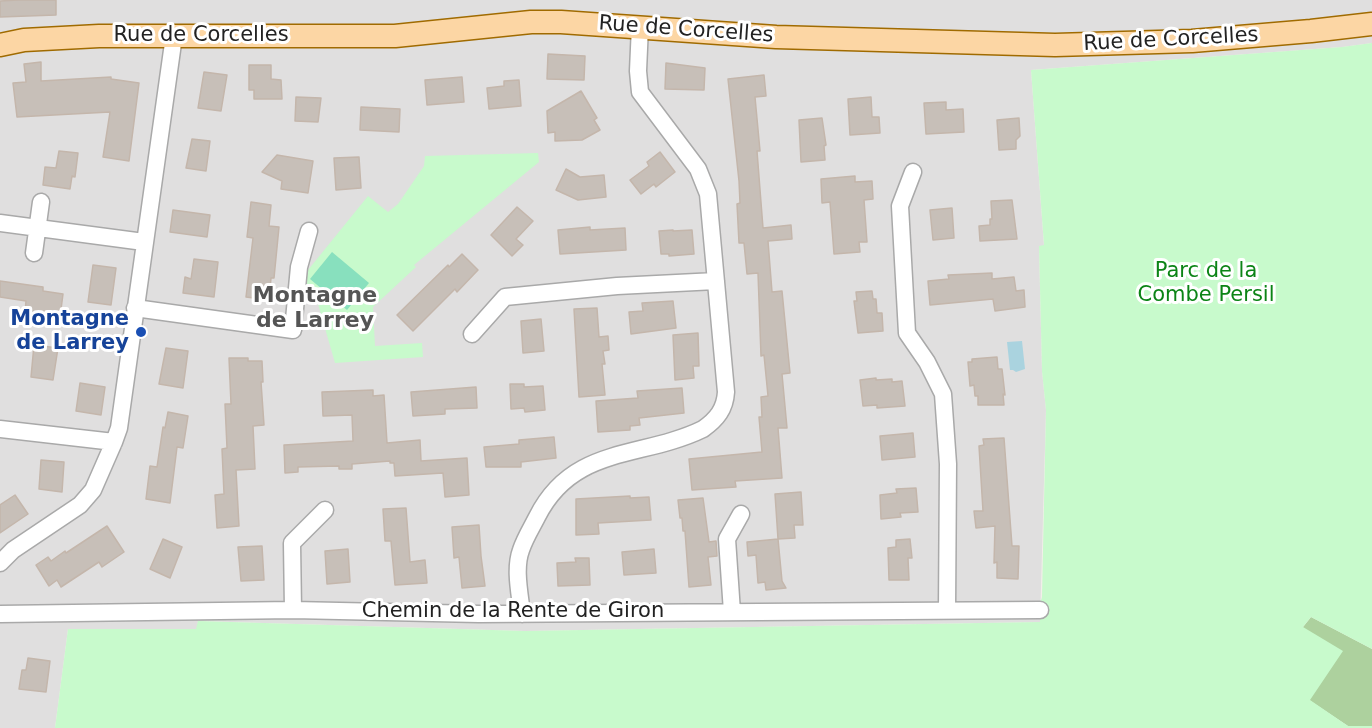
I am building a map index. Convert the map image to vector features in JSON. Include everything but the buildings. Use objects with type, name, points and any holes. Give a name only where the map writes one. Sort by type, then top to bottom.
[{"type":"main road","name":"Rue de Corcelles","points":[[0,45],[24,40],[99,36],[395,36],[531,22],[640,26],[776,37],[1055,45],[1192,41],[1372,24]]},
{"type":"street","points":[[522,614],[518,568],[520,552],[545,501],[560,483],[593,463],[697,432],[713,422],[722,410],[726,392],[708,194],[698,169],[640,92],[638,71],[640,26]]},
{"type":"street","points":[[0,563],[13,550],[80,505],[88,497],[119,428],[174,36]]},
{"type":"street","points":[[913,172],[900,206],[907,333],[927,362],[943,394],[948,465],[947,610]]},
{"type":"street","points":[[34,253],[41,202]]},
{"type":"street","points":[[0,223],[144,242]]},
{"type":"street","points":[[135,308],[293,330],[299,267],[309,231]]},
{"type":"street","points":[[472,334],[505,297],[617,286],[716,280]]},
{"type":"street","points":[[0,429],[114,442]]},
{"type":"street","points":[[293,609],[292,543],[325,510]]},
{"type":"street","points":[[732,612],[727,539],[741,514]]},
{"type":"street","name":"Chemin de la Rente de Giron","points":[[0,615],[293,609],[522,614],[1040,610]]},
{"type":"shaded area","points":[[0,0],[1372,0],[1372,43],[1031,70],[1044,246],[1039,247],[1042,371],[1046,410],[1040,622],[525,631],[198,621],[197,629],[68,629],[55,728],[0,728]]},
{"type":"green space","name":"Parc de la Combe Persil","points":[[1372,43],[1372,649],[1311,617],[1303,627],[1343,651],[1310,700],[1348,726],[1372,726],[1372,728],[55,728],[68,629],[196,629],[198,621],[525,631],[1040,622],[1046,410],[1042,371],[1039,246],[1044,245],[1031,70]]},
{"type":"green space","points":[[538,153],[539,162],[414,265],[416,267],[373,307],[375,346],[422,343],[423,357],[335,363],[318,304],[309,302],[305,289],[308,270],[368,196],[388,212],[398,204],[424,166],[425,156]]},
{"type":"green space","points":[[332,252],[369,283],[347,310],[310,279]]},
{"type":"green space","points":[[1311,617],[1372,649],[1372,726],[1348,726],[1309,700],[1303,627]]},
{"type":"water","points":[[1022,341],[1025,369],[1016,372],[1010,370],[1007,342]]},
{"type":"place","name":"Montagne de Larrey","points":[[141,332]]},
{"type":"district","name":"Montagne de Larrey","points":[[315,308]]}]
